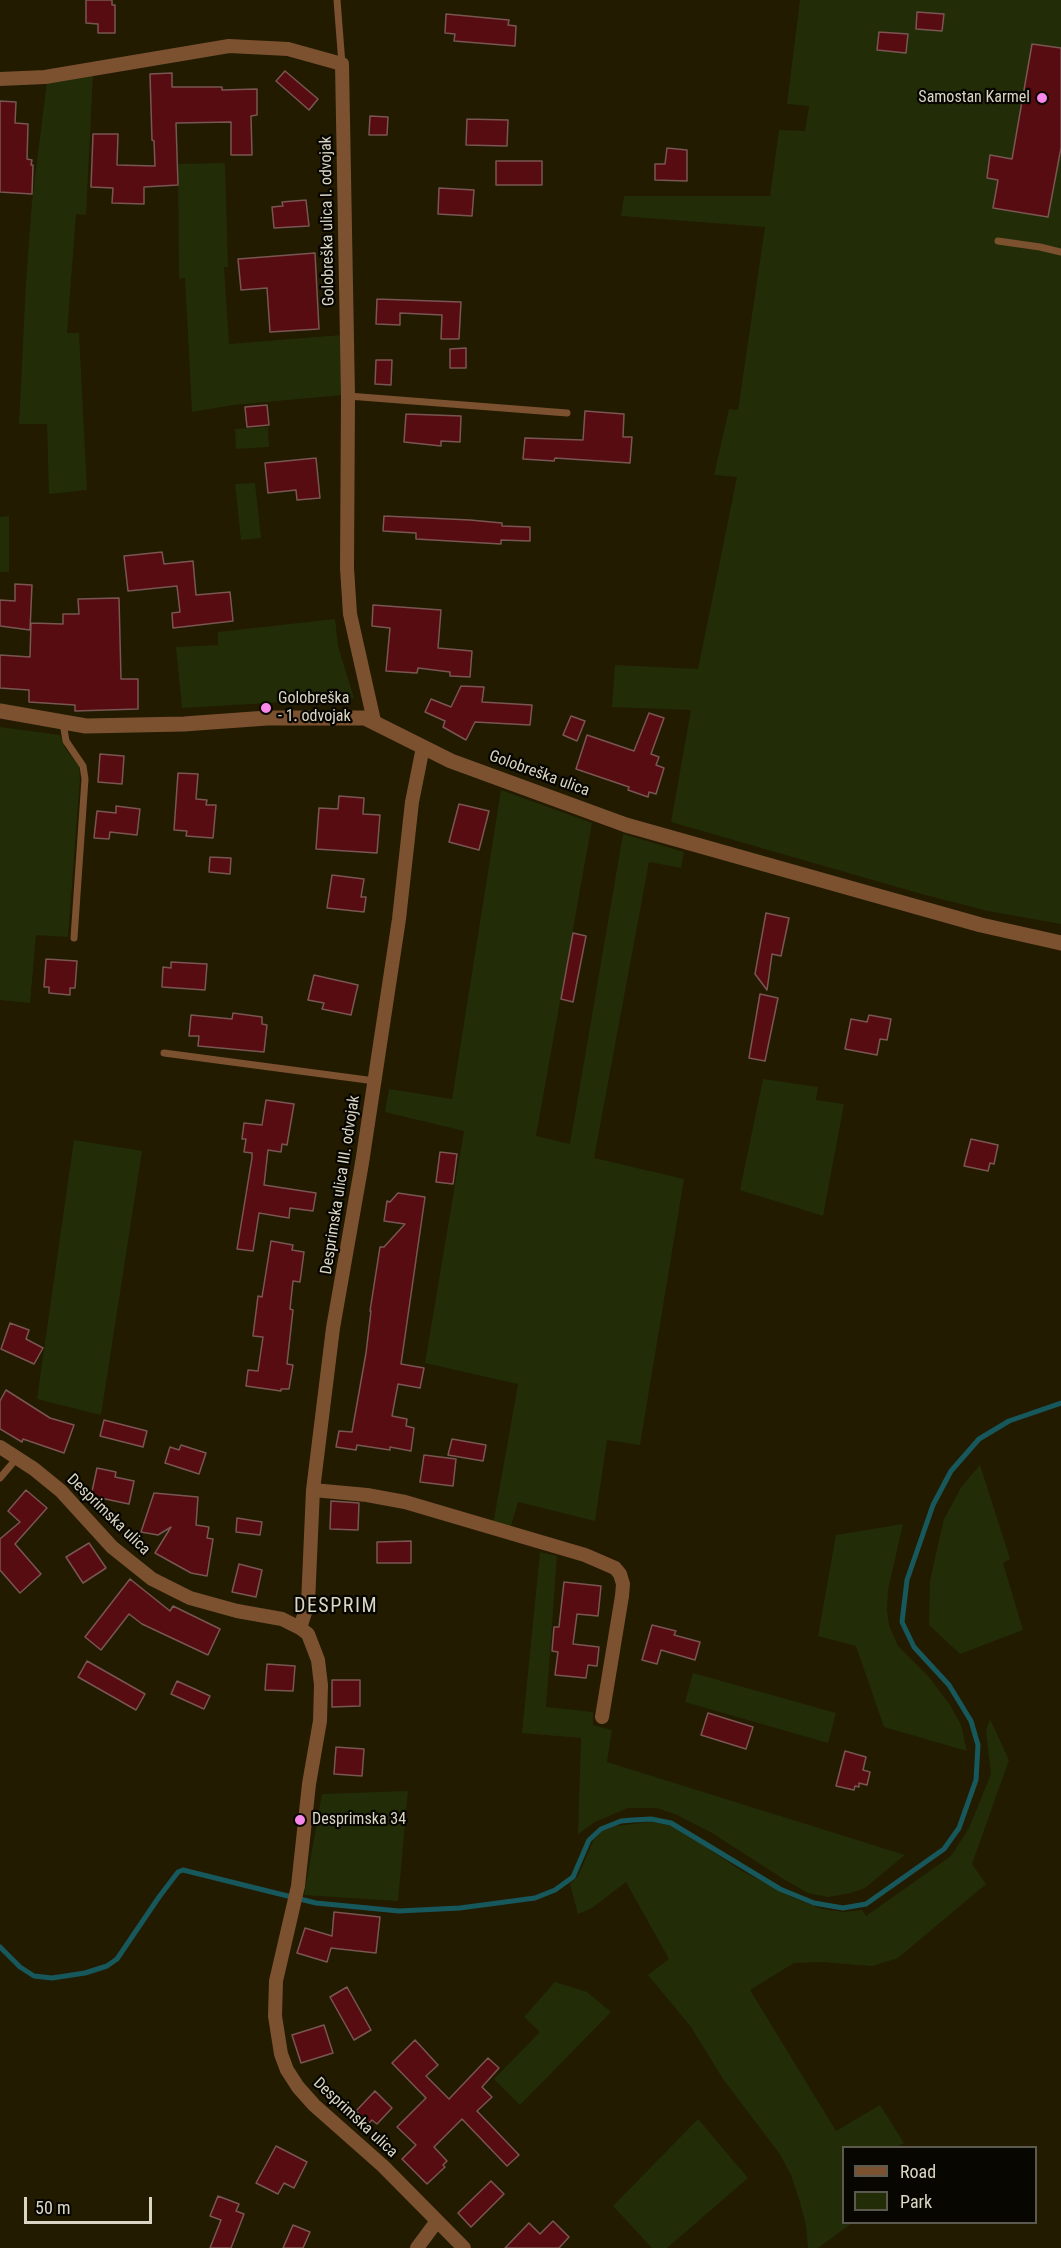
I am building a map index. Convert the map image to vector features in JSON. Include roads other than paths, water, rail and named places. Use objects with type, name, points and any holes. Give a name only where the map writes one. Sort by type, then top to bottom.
[{"type":"street","points":[[0,79],[55,76],[229,46],[288,50],[342,64]]},
{"type":"street","name":"Golobreška ulica I. odvojak","points":[[342,64],[348,396],[347,568],[350,614],[374,721]]},
{"type":"street","name":"Golobreška ulica","points":[[0,711],[86,726],[134,726],[267,718],[354,717],[374,721],[423,747],[486,775],[626,825],[981,925],[1061,943]]},
{"type":"street","name":"Desprimska ulica III. odvojak","points":[[300,1628],[308,1603],[313,1490],[333,1328],[375,1081],[399,919],[415,782],[423,747]]},
{"type":"street","name":"Desprimska ulica","points":[[0,1447],[61,1491],[112,1547],[152,1579],[190,1598],[237,1611],[282,1619],[308,1634],[314,1645],[321,1685],[320,1721],[309,1784],[298,1886],[276,1981],[277,2037],[287,2070],[298,2087],[314,2105],[383,2166],[464,2248]]},
{"type":"street","points":[[313,1490],[367,1495],[405,1502],[585,1555],[615,1568],[620,1574],[622,1590],[602,1717]]},
{"type":"street","points":[[417,2248],[437,2221]]},
{"type":"lane","points":[[337,0],[342,64]]},
{"type":"lane","points":[[998,241],[1061,252]]},
{"type":"lane","points":[[348,396],[567,413]]},
{"type":"lane","points":[[63,723],[66,741],[83,766],[85,779],[74,938]]},
{"type":"lane","points":[[164,1053],[375,1081]]},
{"type":"lane","points":[[0,1478],[17,1458]]},
{"type":"waterway","points":[[0,1947],[20,1967],[34,1976],[52,1978],[85,1973],[107,1966],[117,1959],[159,1897],[178,1872],[183,1870],[316,1903],[399,1911],[460,1908],[535,1898],[555,1890],[573,1877],[589,1840],[601,1829],[621,1821],[651,1819],[671,1823],[780,1889],[814,1903],[843,1908],[866,1904],[944,1849],[959,1828],[976,1780],[978,1745],[971,1721],[949,1685],[914,1647],[902,1622],[907,1580],[933,1505],[951,1471],[979,1439],[1009,1421],[1061,1403]]},
{"type":"place","name":"Samostan Karmel","points":[[1042,98]]},
{"type":"place","name":"Golobreška - 1. odvojak","points":[[266,708]]},
{"type":"place","name":"Desprimska 34","points":[[300,1820]]},
{"type":"district","name":"DESPRIM","points":[[336,1607]]}]
